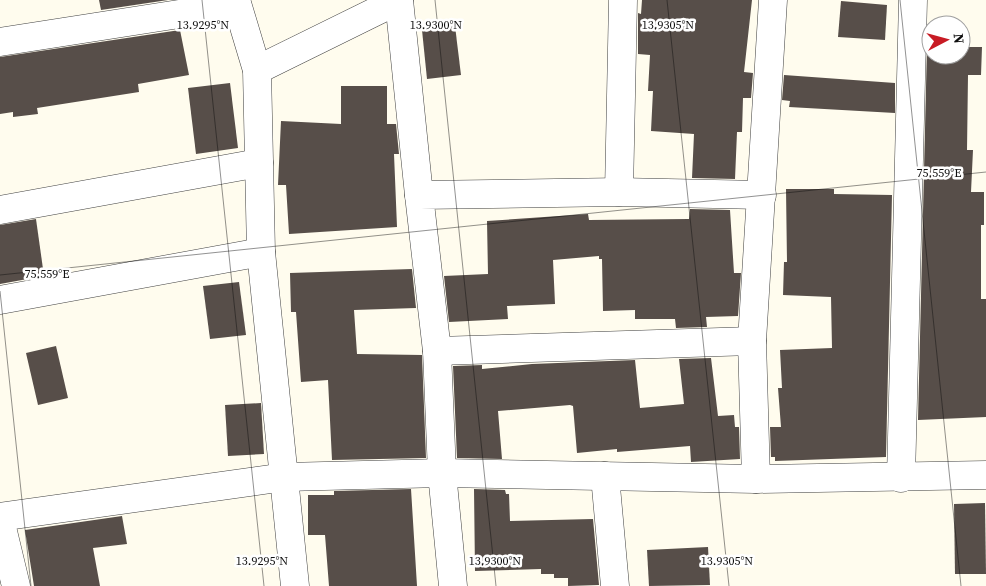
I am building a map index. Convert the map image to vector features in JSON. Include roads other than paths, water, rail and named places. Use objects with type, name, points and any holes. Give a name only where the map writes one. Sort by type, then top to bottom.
[{"type":"street","points":[[257,70],[399,0],[437,352],[442,473],[453,586]]},
{"type":"street","points":[[619,192],[623,0]]},
{"type":"street","points":[[756,479],[752,341],[773,0]]},
{"type":"street","points":[[900,478],[912,0]]},
{"type":"street","points":[[0,42],[237,2],[257,70],[262,252],[295,586]]},
{"type":"street","points":[[0,210],[259,163]]},
{"type":"street","points":[[419,195],[619,192],[762,195]]},
{"type":"street","points":[[0,300],[262,252]]},
{"type":"street","points":[[437,352],[752,341]]},
{"type":"street","points":[[16,586],[0,518],[285,477],[442,473],[756,479],[900,478],[986,475]]},
{"type":"street","points":[[606,476],[615,586]]}]
